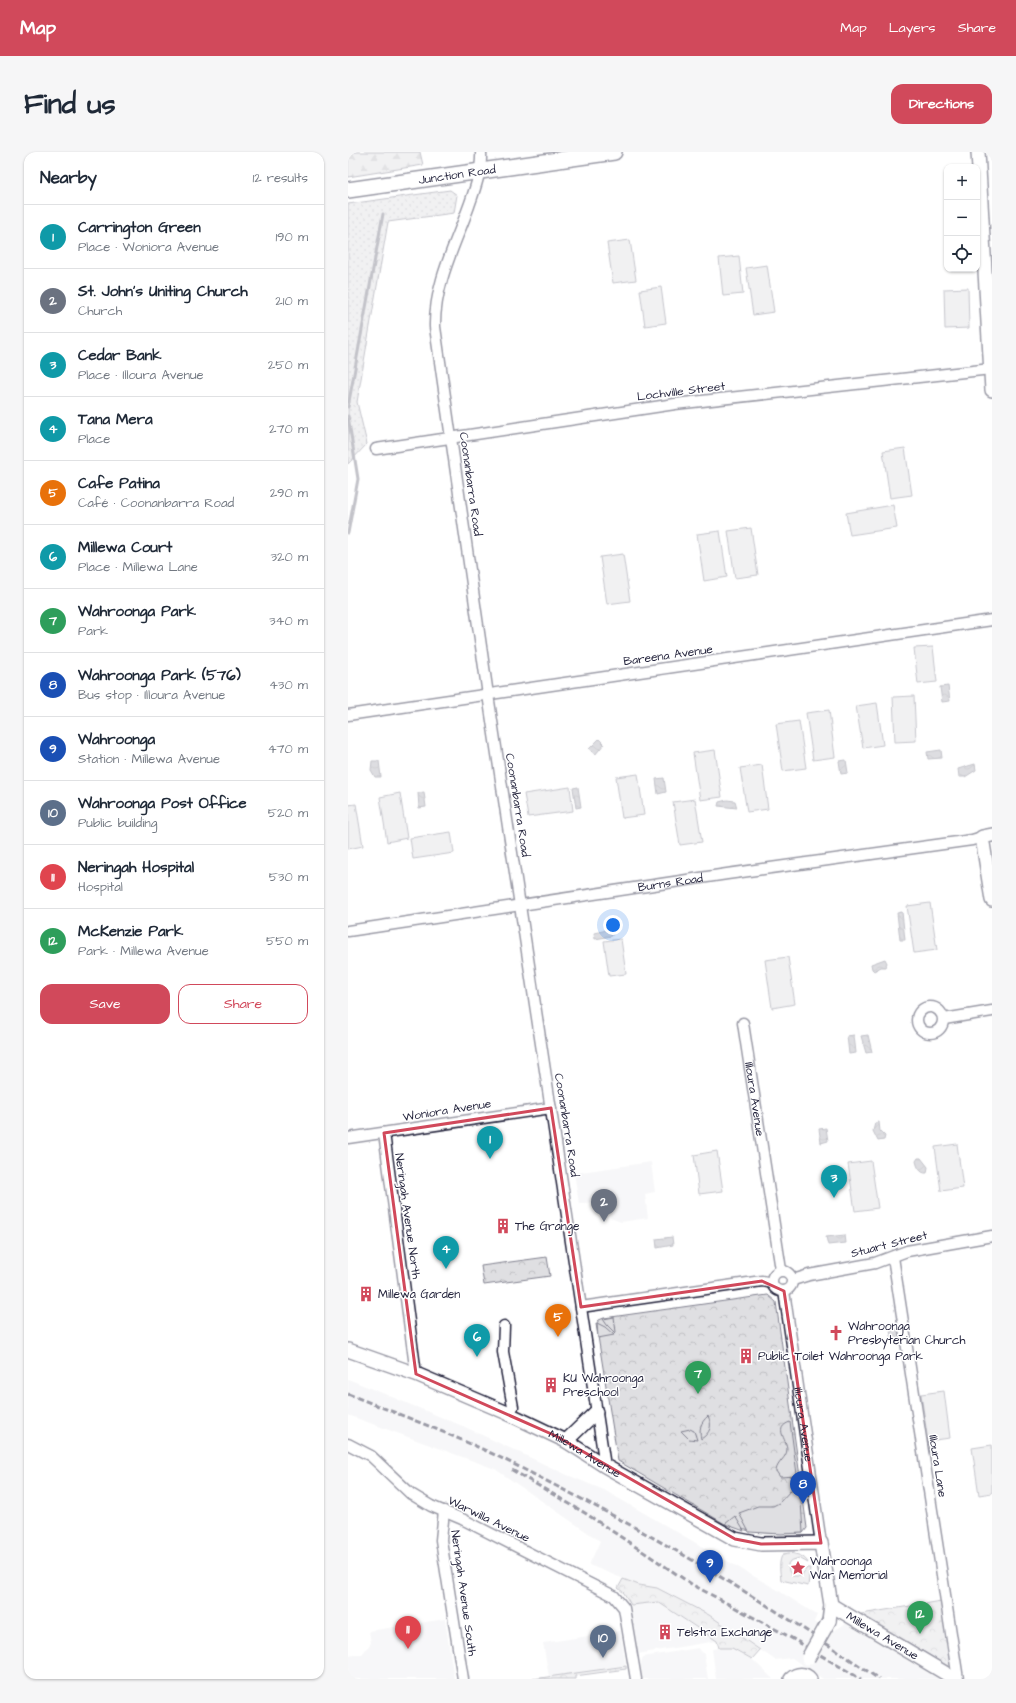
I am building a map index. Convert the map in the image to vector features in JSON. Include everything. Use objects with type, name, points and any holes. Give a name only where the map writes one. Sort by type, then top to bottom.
[{"type":"main road","name":"Junction Road","points":[[348,190],[614,152]]},
{"type":"street","name":"Coonanbarra Road","points":[[481,152],[476,186],[441,283],[435,310],[435,327],[488,694],[605,1466]]},
{"type":"street","points":[[978,152],[990,327],[992,390]]},
{"type":"street","name":"Lochville Street","points":[[376,449],[675,404],[991,369]]},
{"type":"street","name":"Bareena Avenue","points":[[348,715],[992,620]]},
{"type":"street","points":[[987,836],[992,900]]},
{"type":"street","name":"Burns Road","points":[[348,931],[972,840],[987,836]]},
{"type":"street","points":[[944,1019],[992,1011]]},
{"type":"street","name":"Illoura Avenue","points":[[743,1023],[781,1270]]},
{"type":"street","name":"Woniora Avenue","points":[[348,1138],[550,1108]]},
{"type":"street","name":"Neringah Avenue North","points":[[384,1133],[416,1374]]},
{"type":"street","name":"Stuart Street","points":[[793,1280],[809,1275],[875,1263],[907,1251],[992,1236]]},
{"type":"street","name":"Illoura Lane","points":[[893,1257],[958,1679]]},
{"type":"street","points":[[581,1307],[762,1281],[772,1283],[776,1289],[784,1291],[790,1288],[793,1280],[788,1272],[781,1270],[774,1274],[772,1283]]},
{"type":"street","name":"Illoura Avenue","points":[[784,1291],[831,1605],[829,1621],[797,1678]]},
{"type":"street","points":[[504,1326],[503,1352],[513,1407],[509,1414]]},
{"type":"street","name":"Millewa Avenue","points":[[348,1350],[416,1374],[509,1414],[566,1441],[605,1466],[735,1539],[761,1544],[821,1543]]},
{"type":"street","points":[[566,1441],[596,1412]]},
{"type":"street","name":"Warwilla Avenue","points":[[348,1444],[371,1456],[411,1494],[430,1506],[444,1511],[614,1596],[624,1608],[636,1679]]},
{"type":"street","name":"Neringah Avenue South","points":[[444,1511],[441,1540],[463,1679]]},
{"type":"street","name":"Millewa Avenue","points":[[831,1605],[955,1679]]},
{"type":"highlighted area","points":[[551,1108],[581,1307],[762,1281],[784,1291],[821,1543],[761,1544],[735,1539],[556,1436],[416,1374],[384,1133]]},
{"type":"shaded area","points":[[651,1162],[655,1192],[645,1194],[648,1218],[621,1222],[610,1218],[607,1203],[604,1203],[603,1200],[579,1204],[574,1173]]},
{"type":"shaded area","points":[[348,1379],[465,1427],[565,1474],[604,1490],[776,1589],[817,1615],[814,1622],[830,1635],[833,1631],[847,1623],[920,1663],[940,1679],[823,1679],[792,1658],[775,1660],[709,1615],[657,1588],[639,1585],[589,1565],[600,1541],[495,1469],[348,1415]]},
{"type":"shaded area","points":[[658,1602],[717,1641],[637,1654],[631,1605]]},
{"type":"shaded area","points":[[445,1619],[454,1679],[348,1679],[348,1656],[362,1654],[371,1643],[369,1631]]},
{"type":"shaded area","points":[[620,1631],[626,1666],[549,1677],[543,1643]]},
{"type":"shaded area","points":[[698,1648],[704,1654],[708,1679],[642,1679],[640,1665],[643,1657]]},
{"type":"shaded area","points":[[732,1648],[752,1659],[773,1679],[716,1679],[712,1649]]},
{"type":"green space","points":[[348,152],[420,152],[423,165],[348,177]]},
{"type":"green space","points":[[450,190],[457,195],[454,213],[388,222],[357,402],[367,444],[348,464],[348,204]]},
{"type":"green space","points":[[630,240],[636,280],[613,283],[607,243]]},
{"type":"green space","points":[[739,256],[743,294],[723,296],[719,258]]},
{"type":"green space","points":[[767,265],[774,312],[753,315],[746,268]]},
{"type":"green space","points":[[661,287],[666,323],[645,326],[640,290]]},
{"type":"green space","points":[[968,288],[969,328],[945,329],[944,289]]},
{"type":"green space","points":[[905,448],[912,495],[890,498],[883,451]]},
{"type":"green space","points":[[893,505],[897,528],[850,535],[846,513]]},
{"type":"green space","points":[[751,528],[758,575],[735,578],[728,531]]},
{"type":"green space","points":[[720,531],[727,577],[704,581],[697,534]]},
{"type":"green space","points":[[623,554],[630,601],[607,604],[600,557]]},
{"type":"green space","points":[[933,647],[937,682],[918,684],[914,648]]},
{"type":"green space","points":[[914,696],[916,741],[895,742],[893,697]]},
{"type":"green space","points":[[877,703],[883,745],[863,748],[856,706]]},
{"type":"green space","points":[[829,710],[835,757],[813,760],[806,713]]},
{"type":"green space","points":[[799,721],[806,768],[783,771],[776,724]]},
{"type":"green space","points":[[715,750],[722,797],[700,800],[693,753]]},
{"type":"green space","points":[[762,765],[768,809],[747,812],[740,768]]},
{"type":"green space","points":[[638,774],[644,815],[622,818],[616,777]]},
{"type":"green space","points":[[570,787],[573,811],[528,817],[524,794]]},
{"type":"green space","points":[[400,793],[407,838],[387,842],[380,797]]},
{"type":"green space","points":[[695,799],[702,842],[680,845],[673,802]]},
{"type":"green space","points":[[356,804],[363,846],[348,849],[348,805]]},
{"type":"green space","points":[[451,832],[454,853],[413,859],[410,838]]},
{"type":"green space","points":[[930,903],[937,950],[914,953],[907,906]]},
{"type":"green space","points":[[621,939],[626,974],[609,976],[604,941]]},
{"type":"green space","points":[[788,957],[795,1004],[772,1008],[765,960]]},
{"type":"green space","points":[[957,1144],[963,1188],[941,1191],[935,1147]]},
{"type":"green space","points":[[717,1151],[723,1191],[699,1194],[694,1155]]},
{"type":"green space","points":[[871,1161],[878,1208],[855,1211],[848,1164]]},
{"type":"green space","points":[[547,1257],[550,1276],[484,1285],[481,1266]]},
{"type":"green space","points":[[768,1295],[776,1302],[807,1528],[803,1533],[754,1532],[725,1524],[618,1461],[596,1324],[599,1320],[604,1318]]},
{"type":"green space","points":[[614,1317],[616,1332],[615,1333],[603,1319]]},
{"type":"green space","points":[[597,1323],[605,1327],[614,1335],[598,1338]]},
{"type":"green space","points":[[944,1391],[950,1438],[928,1441],[921,1394]]},
{"type":"green space","points":[[708,1416],[710,1420],[710,1429],[701,1439],[701,1426],[703,1421]]},
{"type":"green space","points":[[790,1422],[797,1474],[796,1476],[780,1477],[776,1471],[778,1465],[787,1452],[782,1434],[782,1427]]},
{"type":"green space","points":[[690,1429],[694,1431],[697,1440],[689,1439],[681,1431]]},
{"type":"green space","points":[[992,1445],[992,1493],[979,1495],[972,1448]]},
{"type":"green space","points":[[802,1488],[802,1491],[798,1494],[801,1501],[803,1533],[781,1534],[749,1532],[739,1513],[758,1506],[773,1506],[779,1503],[791,1490]]},
{"type":"green space","points":[[735,1516],[744,1531],[725,1524]]},
{"type":"green space","points":[[789,1553],[800,1556],[807,1561],[808,1563],[799,1558],[790,1561],[788,1564],[789,1571],[792,1576],[801,1576],[807,1568],[810,1568],[808,1586],[781,1580],[780,1560],[783,1554]]},
{"type":"green space","points":[[623,1579],[639,1585],[657,1588],[709,1615],[760,1650],[752,1659],[732,1648],[719,1648],[717,1641],[658,1602],[631,1605],[624,1593],[618,1588]]},
{"type":"green space","points":[[941,1601],[950,1663],[948,1666],[861,1614]]},
{"type":"green space","points":[[626,1666],[626,1669],[575,1676],[575,1679],[533,1679]]},
{"type":"water","points":[[948,686],[950,701],[942,702],[940,687]]},
{"type":"water","points":[[599,739],[604,744],[595,755],[589,749]]},
{"type":"water","points":[[941,750],[942,758],[928,759],[927,752]]},
{"type":"water","points":[[846,760],[848,773],[841,774],[839,761]]},
{"type":"water","points":[[372,761],[379,761],[381,777],[375,777],[371,770]]},
{"type":"water","points":[[975,764],[976,770],[965,777],[959,777],[958,769]]},
{"type":"water","points":[[664,778],[666,792],[658,794],[656,779]]},
{"type":"water","points":[[578,787],[581,807],[576,808],[573,788]]},
{"type":"water","points":[[424,792],[426,807],[419,808],[418,793]]},
{"type":"water","points":[[727,800],[735,801],[737,808],[718,806],[719,802]]},
{"type":"water","points":[[902,912],[905,940],[900,940],[897,913]]},
{"type":"water","points":[[608,928],[611,928],[612,936],[595,939],[594,933],[607,930]]},
{"type":"water","points":[[885,959],[887,963],[885,967],[881,967],[874,971],[872,969],[871,964]]},
{"type":"water","points":[[854,1035],[856,1053],[849,1054],[847,1036]]},
{"type":"water","points":[[868,1035],[872,1052],[866,1053],[861,1036]]},
{"type":"water","points":[[879,1122],[880,1131],[885,1136],[884,1140],[878,1141],[873,1131],[875,1123]]},
{"type":"water","points":[[826,1128],[828,1141],[821,1143],[819,1129]]},
{"type":"water","points":[[918,1158],[921,1158],[928,1167],[927,1173],[922,1172],[919,1169],[916,1161]]},
{"type":"water","points":[[845,1235],[846,1243],[828,1245],[826,1237]]},
{"type":"water","points":[[672,1237],[673,1245],[657,1248],[656,1239]]},
{"type":"water","points":[[898,1329],[901,1342],[893,1344],[890,1331]]},
{"type":"waterway","points":[[348,407],[383,214]]},
{"type":"waterway","points":[[348,416],[358,479],[348,533]]},
{"type":"railway","points":[[348,1394],[479,1448],[610,1514],[728,1581],[879,1679]]},
{"type":"railway","points":[[512,1470],[585,1513],[693,1585],[788,1636],[861,1679]]},
{"type":"place","name":"Carrington Green","points":[[490,1159]]},
{"type":"place","name":"Cedar Bank","points":[[834,1198]]},
{"type":"place","name":"St. John's Uniting Church","points":[[604,1222]]},
{"type":"place","name":"The Grange","points":[[503,1226]]},
{"type":"place","name":"Tana Mera","points":[[446,1269]]},
{"type":"place","name":"Millewa Garden","points":[[366,1294]]},
{"type":"place","name":"Wahroonga Presbyterian Church","points":[[836,1333]]},
{"type":"place","name":"Cafe Patina","points":[[558,1337]]},
{"type":"place","name":"Public Toilet Wahroonga Park","points":[[746,1356]]},
{"type":"place","name":"Millewa Court","points":[[477,1357]]},
{"type":"place","name":"KU Wahroonga Preschool","points":[[551,1385]]},
{"type":"place","name":"Wahroonga Park","points":[[698,1394]]},
{"type":"place","name":"Wahroonga Park (576)","points":[[803,1504]]},
{"type":"place","name":"Wahroonga War Memorial","points":[[798,1568]]},
{"type":"place","name":"Wahroonga","points":[[710,1583]]},
{"type":"place","name":"Telstra Exchange","points":[[665,1632]]},
{"type":"place","name":"McKenzie Park","points":[[920,1634]]},
{"type":"place","name":"Neringah Hospital","points":[[408,1649]]},
{"type":"place","name":"Wahroonga Post Office","points":[[603,1658]]}]
